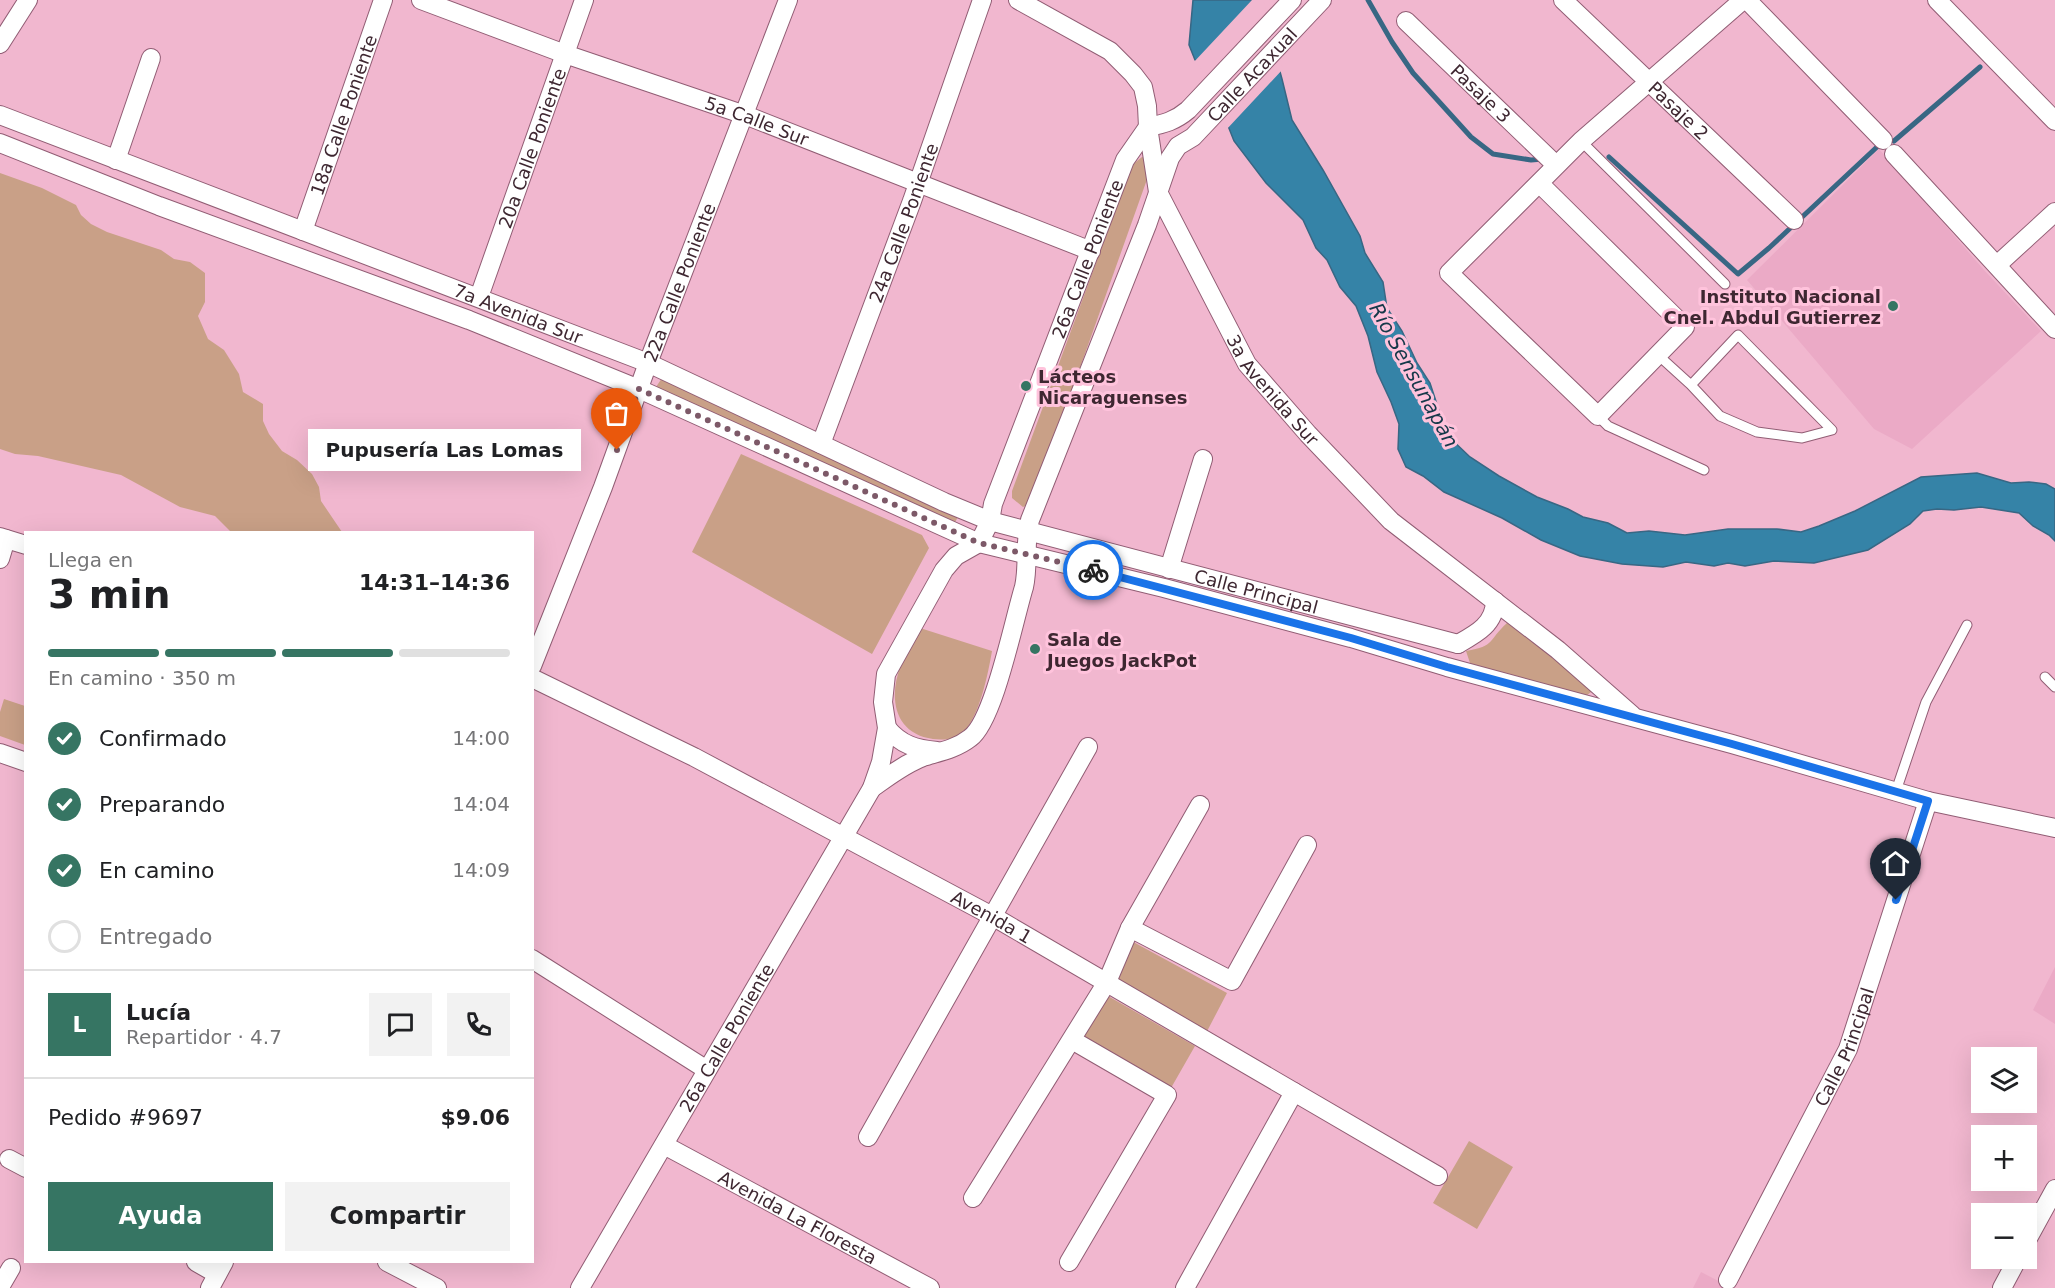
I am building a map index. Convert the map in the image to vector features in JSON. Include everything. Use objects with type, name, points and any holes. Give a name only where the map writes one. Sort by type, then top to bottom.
[{"type":"street","points":[[0,44],[28,0]]},
{"type":"street","name":"18a Calle Poniente","points":[[303,231],[383,0]]},
{"type":"street","name":"5a Calle Sur","points":[[421,0],[565,54],[745,115],[1091,251]]},
{"type":"street","name":"20a Calle Poniente","points":[[478,297],[584,0]]},
{"type":"street","name":"22a Calle Poniente","points":[[534,661],[603,488],[648,363],[788,0]]},
{"type":"street","name":"24a Calle Poniente","points":[[821,444],[919,182],[982,0]]},
{"type":"street","name":"3a Avenida Sur","points":[[1018,0],[1100,45],[1121,61],[1143,87],[1158,192],[1247,364],[1308,434],[1391,521],[1558,650],[1635,718]]},
{"type":"street","points":[[1148,127],[1178,119],[1292,0]]},
{"type":"street","name":"Calle Acaxual","points":[[1158,192],[1170,158],[1322,0]]},
{"type":"street","name":"Pasaje 2","points":[[1563,0],[1794,220]]},
{"type":"street","points":[[1539,183],[1684,327],[1598,416],[1449,273],[1556,165],[1581,141],[1745,0],[1888,147],[2055,329]]},
{"type":"street","points":[[1936,0],[2055,121]]},
{"type":"street","name":"Pasaje 3","points":[[1406,21],[1556,165]]},
{"type":"street","points":[[116,160],[151,58]]},
{"type":"street","name":"7a Avenida Sur","points":[[0,115],[648,363],[990,521],[1027,530]]},
{"type":"street","name":"26a Calle Poniente","points":[[580,1288],[872,788],[881,762],[886,728],[883,702],[886,674],[890,664],[944,570],[956,556],[979,543],[990,521],[993,504],[1125,160],[1148,127]]},
{"type":"street","name":"7a Avenida Sur","points":[[0,144],[159,206],[469,320],[639,389],[979,543],[1027,553]]},
{"type":"street","points":[[1027,553],[1027,530],[1158,192]]},
{"type":"street","points":[[1997,265],[2055,212]]},
{"type":"street","points":[[1169,569],[1203,459]]},
{"type":"street","name":"Calle Principal","points":[[1027,530],[1458,644]]},
{"type":"street","points":[[0,559],[3,538],[24,545]]},
{"type":"street","name":"26a Calle Poniente","points":[[872,788],[908,764],[944,751],[972,737],[988,711],[996,688],[1024,587],[1027,553]]},
{"type":"street","name":"Calle Principal","points":[[1027,553],[1351,638],[1928,801],[2055,828]]},
{"type":"street","points":[[1465,672],[1458,644],[1491,620],[1495,611],[1495,601]]},
{"type":"street","name":"Avenida 1","points":[[534,679],[694,757],[994,917],[1438,1176]]},
{"type":"street","points":[[886,728],[896,739],[911,747],[944,751]]},
{"type":"street","points":[[868,1137],[1088,747]]},
{"type":"street","points":[[0,753],[24,761]]},
{"type":"street","name":"Calle Principal","points":[[1728,1280],[1848,1049],[1928,801]]},
{"type":"street","points":[[973,1198],[1107,982],[1130,928],[1200,805]]},
{"type":"street","points":[[1130,928],[1233,981],[1307,845]]},
{"type":"street","points":[[534,960],[707,1071]]},
{"type":"street","points":[[1069,1262],[1167,1095],[1071,1040]]},
{"type":"street","points":[[1185,1288],[1294,1092]]},
{"type":"street","name":"Avenida La Floresta","points":[[664,1145],[930,1288]]},
{"type":"street","points":[[9,1159],[24,1167]]},
{"type":"street","points":[[2037,1222],[2055,1189]]},
{"type":"street","points":[[197,1263],[217,1274]]},
{"type":"street","points":[[389,1263],[437,1288]]},
{"type":"street","points":[[0,1287],[11,1268]]},
{"type":"street","points":[[2002,1288],[2012,1269]]},
{"type":"lane","points":[[1581,141],[1725,284]]},
{"type":"lane","points":[[1658,355],[1720,416],[1758,432],[1802,438],[1832,430],[1738,335],[1691,385]]},
{"type":"lane","points":[[1598,416],[1608,426],[1704,470]]},
{"type":"lane","points":[[1896,791],[1926,702],[1967,625]]},
{"type":"lane","points":[[2045,677],[2055,687]]},
{"type":"shaded area","name":"Instituto Nacional Cnel. Abdul Gutierrez","points":[[1879,149],[1984,270],[2041,331],[1912,449],[1874,429],[1747,280]]},
{"type":"shaded area","points":[[1142,157],[1147,158],[1150,171],[1034,497],[1030,504],[1023,507],[1012,498],[1012,491],[1132,165]]},
{"type":"shaded area","points":[[0,173],[42,188],[76,205],[81,215],[91,224],[107,232],[161,250],[174,259],[190,262],[205,273],[205,302],[198,316],[208,339],[224,350],[239,374],[243,392],[263,404],[263,421],[269,434],[282,451],[297,460],[312,474],[319,487],[321,501],[341,531],[230,531],[215,516],[180,507],[121,475],[0,449]]},
{"type":"shaded area","points":[[662,378],[958,517],[954,524],[656,387]]},
{"type":"shaded area","points":[[741,454],[922,535],[929,548],[872,654],[692,552]]},
{"type":"shaded area","points":[[1507,623],[1590,683],[1591,692],[1586,696],[1472,669],[1466,651],[1491,642]]},
{"type":"shaded area","points":[[920,628],[992,651],[979,705],[969,725],[957,737],[933,739],[920,736],[902,722],[898,712],[895,701],[897,677]]},
{"type":"shaded area","points":[[4,699],[24,706],[24,745],[0,736],[0,712]]},
{"type":"shaded area","points":[[1126,938],[1227,993],[1203,1039],[1107,982]]},
{"type":"shaded area","points":[[2055,967],[2055,1024],[2033,1010]]},
{"type":"shaded area","points":[[1101,992],[1195,1046],[1167,1095],[1072,1040]]},
{"type":"shaded area","points":[[1469,1141],[1513,1167],[1477,1229],[1433,1203]]},
{"type":"shaded area","points":[[1701,1272],[1732,1288],[1693,1288]]},
{"type":"water","name":"Río Sensunapán","points":[[1193,0],[1260,0],[1292,120],[1323,170],[1360,236],[1365,253],[1383,282],[1387,308],[1430,383],[1447,435],[1470,457],[1499,476],[1537,497],[1583,517],[1608,523],[1627,533],[1649,531],[1685,535],[1728,529],[1777,529],[1801,532],[1855,511],[1921,477],[1977,473],[2011,483],[2046,484],[2055,489],[2055,541],[2019,513],[1981,507],[1937,509],[1923,511],[1910,524],[1868,550],[1814,563],[1774,561],[1745,566],[1728,563],[1714,566],[1686,562],[1663,567],[1622,564],[1580,556],[1541,540],[1502,518],[1444,492],[1423,476],[1406,467],[1398,449],[1399,424],[1377,372],[1368,336],[1356,306],[1340,287],[1327,260],[1316,248],[1303,220],[1266,183],[1234,141],[1203,63],[1195,60],[1189,45]]},
{"type":"pier","points":[[1252,0],[1263,0],[1283,69],[1226,130],[1200,66],[1193,63]]},
{"type":"waterway","points":[[1368,0],[1413,73],[1471,137],[1493,154],[1531,160],[1543,159]]},
{"type":"waterway","points":[[1894,141],[1980,67]]},
{"type":"waterway","points":[[1609,157],[1738,274],[1878,146]]},
{"type":"way so far","points":[[617,450],[639,389],[979,543],[1093,570]]},
{"type":"place","name":"Instituto Nacional Cnel. Abdul Gutierrez","points":[[1893,306]]},
{"type":"place","name":"Lácteos Nicaraguenses","points":[[1026,386]]},
{"type":"place","name":"Pupusería Las Lomas","points":[[617,450]]},
{"type":"place","name":"Sala de Juegos JackPot","points":[[1035,649]]},
{"type":"route","points":[[1093,570],[1351,638],[1447,667],[1732,744],[1928,801],[1896,900]]}]
